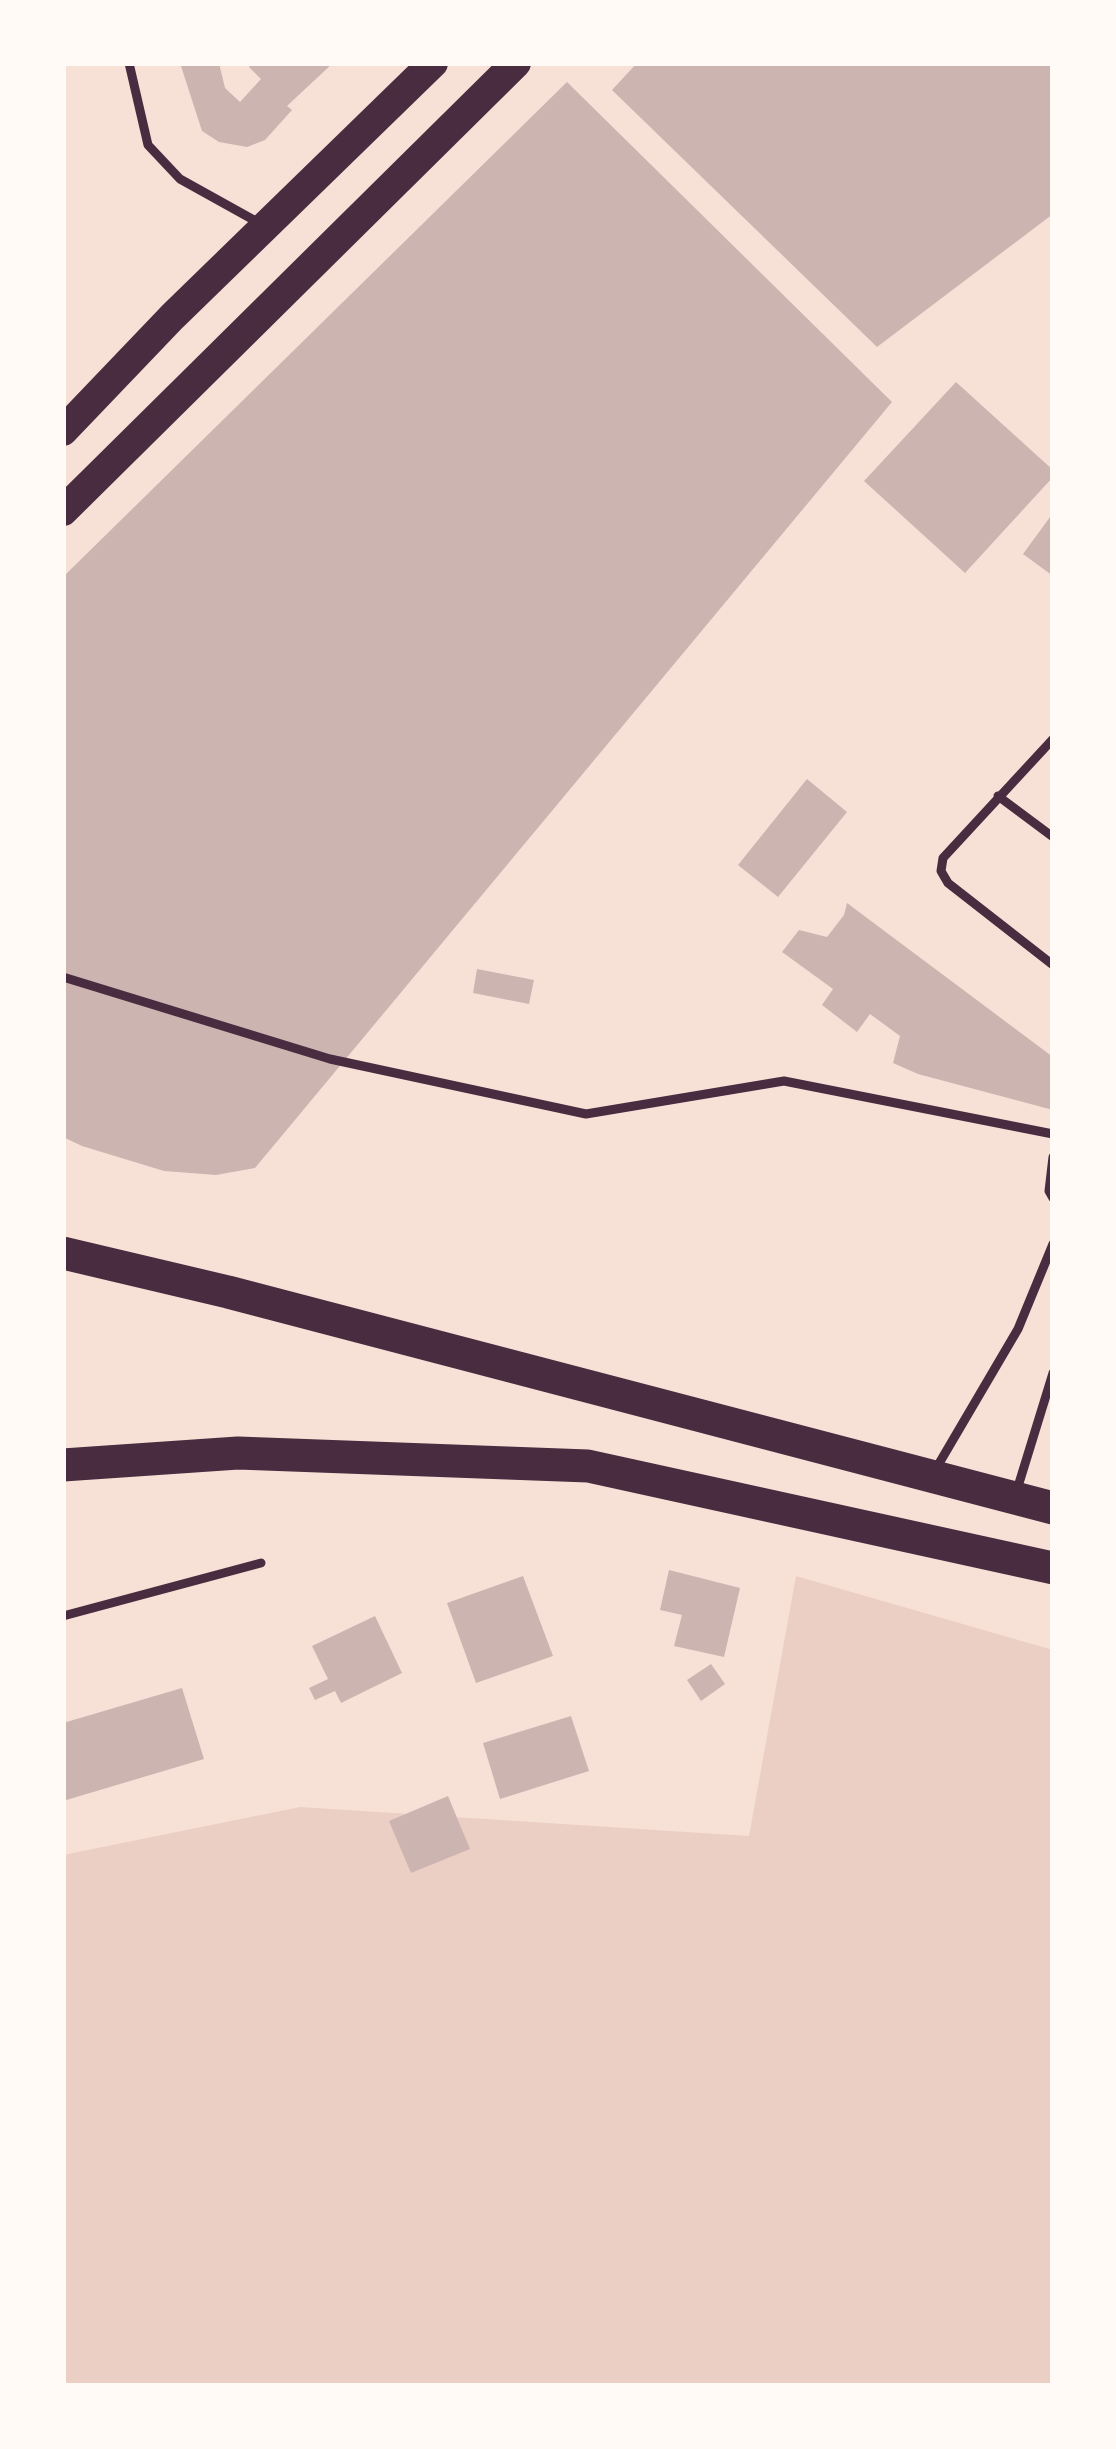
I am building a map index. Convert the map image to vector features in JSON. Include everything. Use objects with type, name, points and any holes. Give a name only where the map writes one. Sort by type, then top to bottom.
[{"type":"highway","points":[[63,1253],[1053,1508]]},
{"type":"highway","points":[[63,1465],[238,1453],[588,1466],[1053,1568]]},
{"type":"main road","points":[[101,471],[63,432],[172,317],[433,63]]},
{"type":"main road","points":[[63,511],[516,63]]},
{"type":"lane","points":[[129,63],[148,145],[180,179],[266,227]]},
{"type":"lane","points":[[1053,739],[943,857],[941,871],[948,884],[1053,964]]},
{"type":"lane","points":[[998,796],[1053,837]]},
{"type":"lane","points":[[63,977],[330,1059],[586,1114],[784,1081],[1053,1134]]},
{"type":"lane","points":[[1053,1157],[1049,1191],[1053,1198]]},
{"type":"lane","points":[[931,1477],[1018,1329],[1053,1244]]},
{"type":"lane","points":[[1014,1498],[1053,1373]]},
{"type":"lane","points":[[63,1616],[261,1563]]},
{"type":"shaded area","points":[[796,1576],[1053,1650],[1053,2386],[63,2386],[63,1855],[300,1807],[749,1836]]},
{"type":"building","points":[[180,63],[219,63],[225,88],[240,102],[261,79],[249,67],[253,63],[333,63],[287,106],[292,110],[265,140],[247,147],[219,142],[202,131]]},
{"type":"building","points":[[637,63],[1053,63],[1053,214],[877,347],[612,90]]},
{"type":"building","points":[[567,82],[892,402],[255,1168],[216,1175],[164,1171],[82,1146],[63,1137],[63,577]]},
{"type":"building","points":[[956,382],[1053,470],[1053,477],[965,573],[864,481]]},
{"type":"building","points":[[1053,513],[1053,576],[1023,554]]},
{"type":"building","points":[[807,779],[847,812],[778,897],[738,865]]},
{"type":"building","points":[[847,903],[1053,1057],[1053,1110],[893,1063],[900,1036],[870,1014],[857,1032],[822,1005],[833,989],[782,952],[799,930],[827,937]]},
{"type":"building","points":[[477,969],[534,980],[529,1004],[473,993]]},
{"type":"building","points":[[669,1570],[740,1588],[724,1657],[674,1646],[682,1615],[660,1610]]},
{"type":"building","points":[[523,1576],[553,1656],[476,1683],[447,1603]]},
{"type":"building","points":[[375,1616],[402,1673],[341,1703],[335,1691],[315,1700],[309,1688],[328,1679],[312,1646]]},
{"type":"building","points":[[711,1664],[725,1684],[701,1701],[687,1680]]},
{"type":"building","points":[[182,1688],[204,1759],[63,1801],[63,1723]]},
{"type":"building","points":[[571,1716],[589,1771],[500,1799],[483,1743]]},
{"type":"building","points":[[448,1796],[470,1849],[411,1873],[389,1821]]}]
